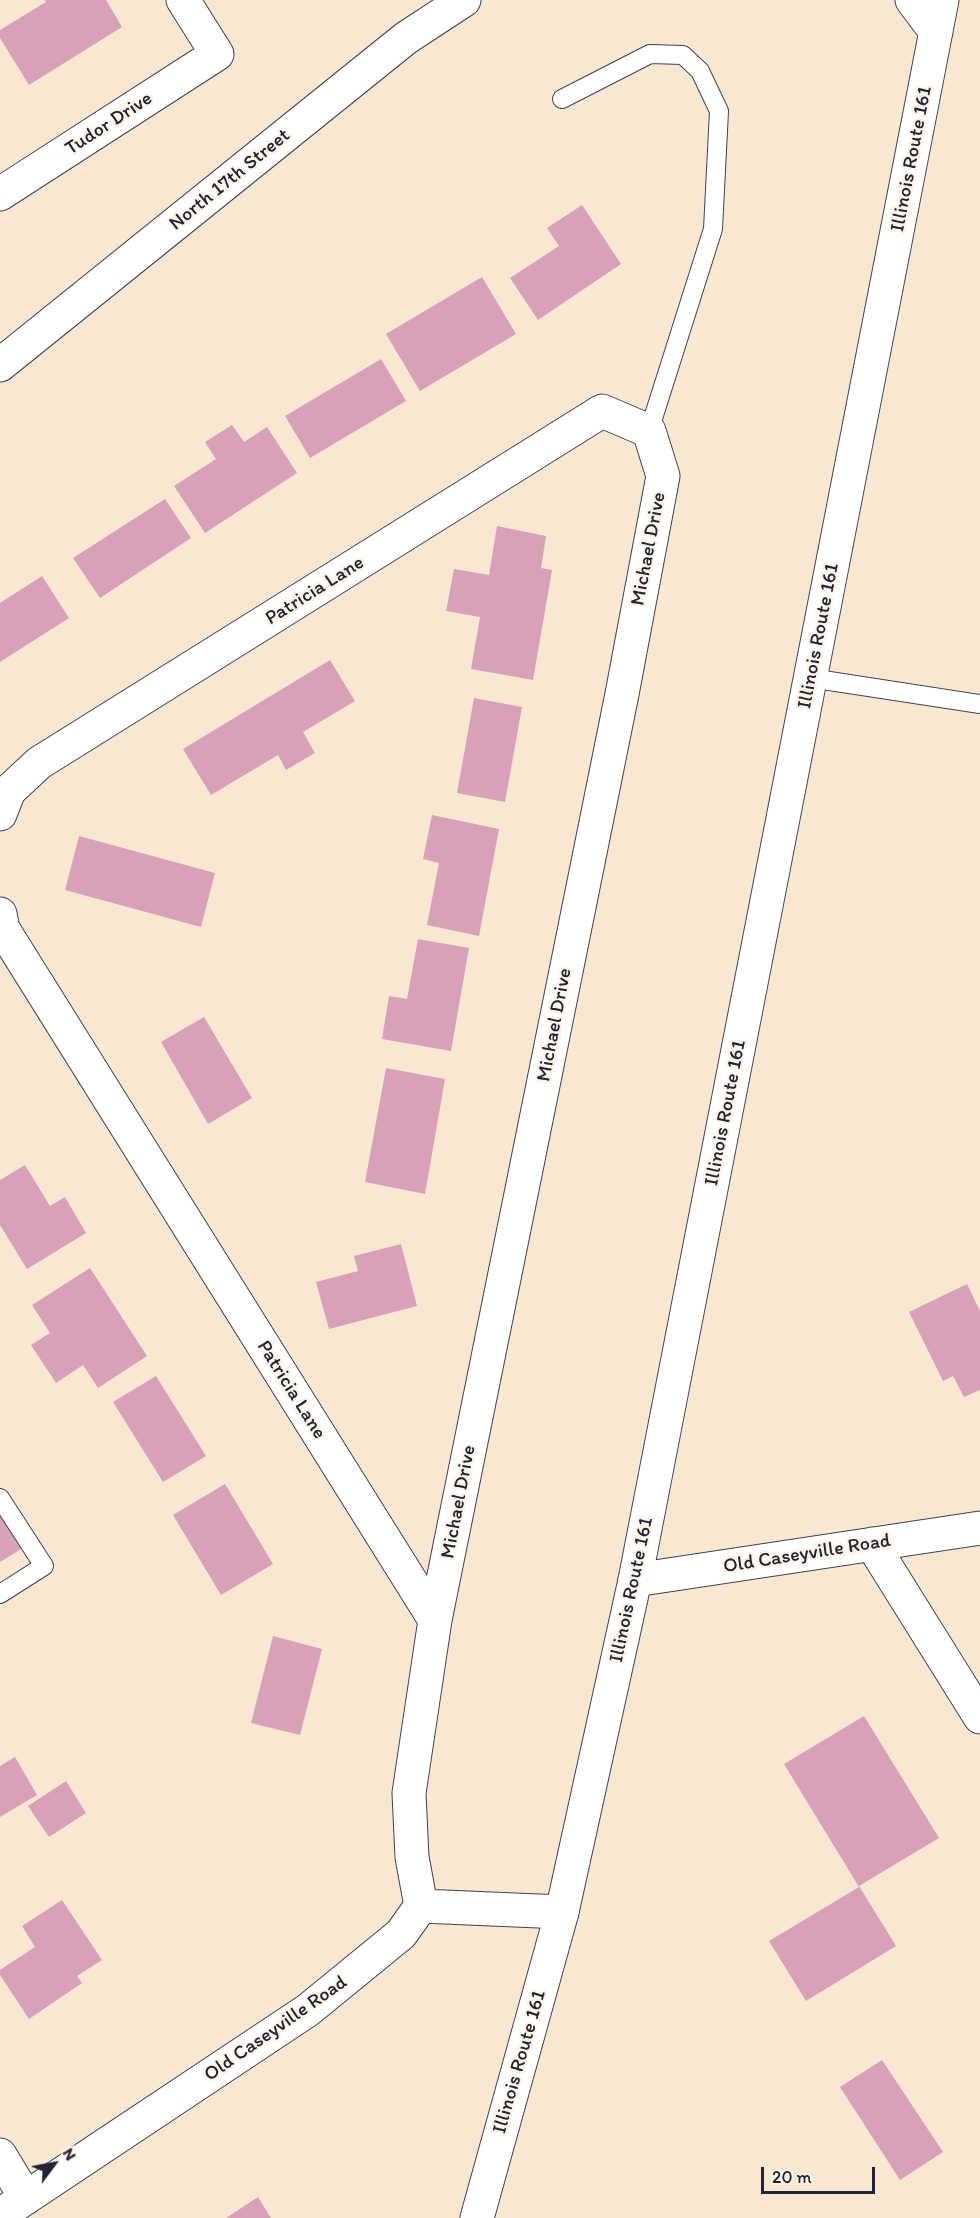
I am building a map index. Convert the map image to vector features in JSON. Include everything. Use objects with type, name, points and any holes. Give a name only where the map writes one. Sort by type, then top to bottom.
[{"type":"street","name":"Tudor Drive","points":[[0,194],[217,54],[183,0]]},
{"type":"street","name":"North 17th Street","points":[[0,365],[406,38],[464,0]]},
{"type":"street","points":[[912,0],[936,32]]},
{"type":"street","name":"Illinois Route 161","points":[[477,2218],[562,1912],[635,1580],[942,0]]},
{"type":"street","name":"Patricia Lane","points":[[0,814],[9,791],[39,763],[603,411],[649,431]]},
{"type":"street","name":"Michael Drive","points":[[435,1620],[619,706],[663,476],[649,431]]},
{"type":"street","name":"Patricia Lane","points":[[0,914],[3,929],[435,1620]]},
{"type":"street","name":"Old Caseyville Road","points":[[635,1580],[980,1528]]},
{"type":"street","points":[[872,1544],[980,1718]]},
{"type":"street","points":[[435,1620],[409,1793],[412,1857],[421,1906],[562,1912]]},
{"type":"street","name":"Old Caseyville Road","points":[[13,2206],[308,2010],[401,1934],[421,1906]]},
{"type":"street","points":[[0,2155],[13,2206]]},
{"type":"lane","points":[[562,99],[650,54],[683,55],[700,71],[719,111],[713,229],[649,431]]},
{"type":"lane","points":[[810,678],[980,704]]},
{"type":"lane","points":[[0,1498],[44,1566],[0,1594]]},
{"type":"building","points":[[45,0],[106,0],[122,27],[29,85],[0,38],[0,30],[46,2]]},
{"type":"building","points":[[582,205],[621,264],[538,320],[510,278],[559,246],[547,228]]},
{"type":"building","points":[[482,277],[516,334],[420,391],[386,334]]},
{"type":"building","points":[[381,359],[406,401],[310,458],[285,416]]},
{"type":"building","points":[[232,425],[244,442],[267,427],[297,473],[205,533],[174,486],[216,459],[205,442]]},
{"type":"building","points":[[165,499],[191,538],[100,598],[73,558]]},
{"type":"building","points":[[497,526],[546,536],[541,568],[552,570],[533,680],[471,669],[480,617],[446,611],[454,569],[489,575]]},
{"type":"building","points":[[42,576],[69,618],[0,662],[0,603]]},
{"type":"building","points":[[330,660],[355,701],[303,732],[315,753],[286,770],[278,755],[211,795],[183,749]]},
{"type":"building","points":[[474,698],[522,707],[505,802],[457,793]]},
{"type":"building","points":[[432,815],[499,829],[479,936],[427,925],[439,863],[423,859]]},
{"type":"building","points":[[79,836],[215,873],[201,927],[65,890]]},
{"type":"building","points":[[418,939],[469,948],[451,1051],[382,1039],[389,996],[407,999]]},
{"type":"building","points":[[204,1017],[252,1098],[208,1124],[161,1042]]},
{"type":"building","points":[[386,1068],[445,1079],[425,1194],[365,1182]]},
{"type":"building","points":[[25,1165],[50,1206],[65,1197],[86,1233],[27,1269],[0,1225],[0,1180]]},
{"type":"building","points":[[401,1244],[417,1306],[329,1329],[316,1282],[358,1271],[354,1256]]},
{"type":"building","points":[[90,1268],[147,1356],[98,1388],[83,1365],[56,1383],[31,1345],[50,1333],[32,1305]]},
{"type":"building","points":[[967,1284],[980,1311],[980,1390],[964,1397],[953,1376],[943,1381],[909,1312]]},
{"type":"building","points":[[156,1376],[206,1456],[163,1482],[113,1402]]},
{"type":"building","points":[[225,1484],[273,1564],[221,1595],[173,1515]]},
{"type":"building","points":[[0,1516],[21,1549],[0,1562]]},
{"type":"building","points":[[273,1636],[322,1649],[300,1735],[251,1723]]},
{"type":"building","points":[[864,1716],[939,1838],[859,1886],[896,1946],[806,2001],[769,1941],[859,1887],[784,1764]]},
{"type":"building","points":[[15,1757],[37,1795],[0,1817],[0,1766]]},
{"type":"building","points":[[66,1781],[86,1813],[49,1837],[28,1806]]},
{"type":"building","points":[[62,1900],[102,1960],[77,1976],[82,1983],[29,2019],[0,1975],[0,1970],[35,1947],[22,1926]]},
{"type":"building","points":[[882,2060],[943,2152],[900,2180],[840,2087]]},
{"type":"building","points":[[258,2197],[271,2218],[226,2218]]}]
